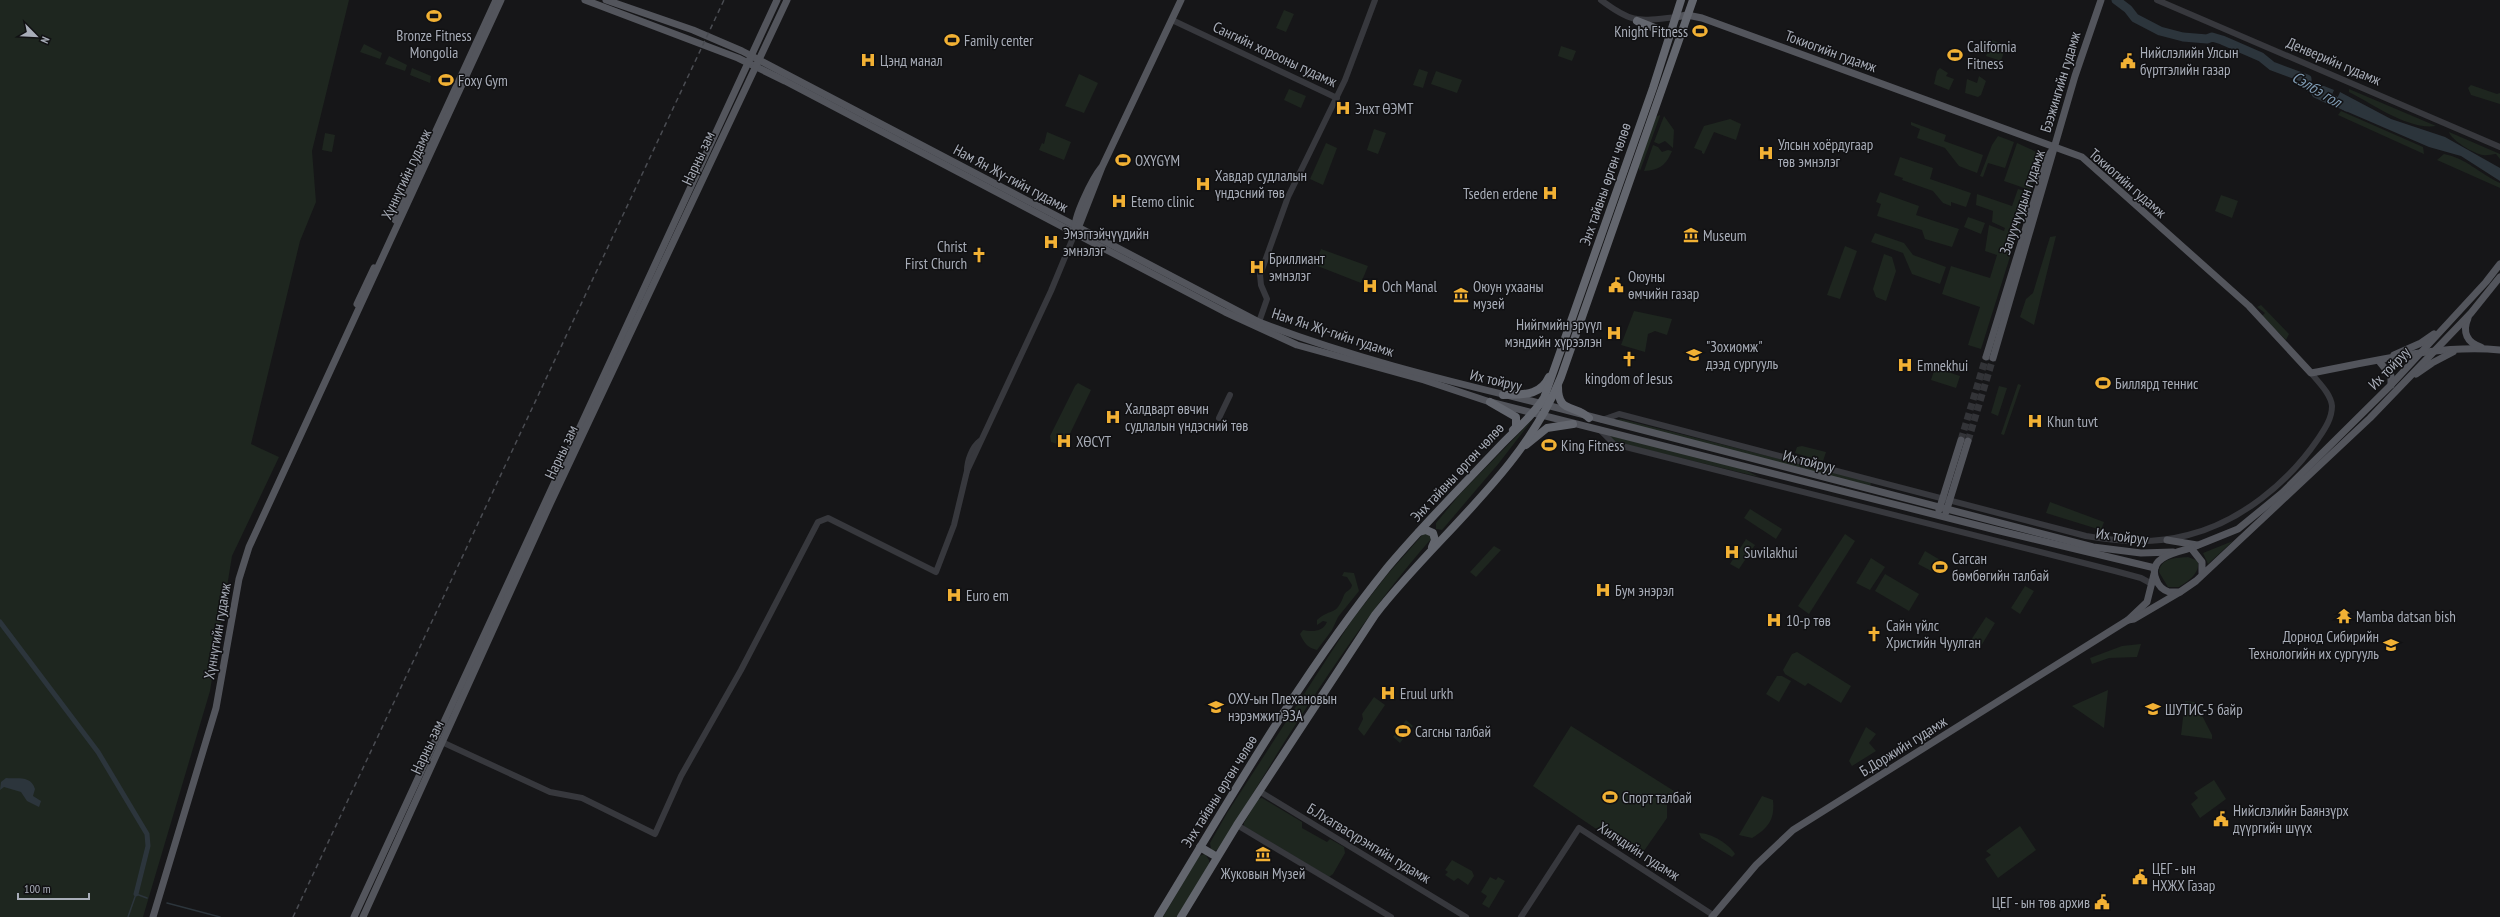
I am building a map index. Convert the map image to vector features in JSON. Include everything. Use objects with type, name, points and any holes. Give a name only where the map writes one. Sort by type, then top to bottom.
[{"type":"highway","name":"Энх тайвны өргөн чөлөө","points":[[1181,917],[1236,825],[1375,615],[1518,452],[1542,416],[1560,357],[1681,0]]},
{"type":"highway","name":"Энх тайвны өргөн чөлөө","points":[[1158,917],[1200,847],[1335,637],[1384,572],[1419,532],[1506,440],[1533,414],[1544,406],[1558,385],[1693,0]]},
{"type":"highway","points":[[1637,21],[1670,34]]},
{"type":"highway","points":[[1502,394],[1524,395],[1537,392],[1547,380],[1560,357]]},
{"type":"highway","points":[[1558,385],[1559,401],[1562,405],[1584,413],[1589,418]]},
{"type":"highway","points":[[1490,402],[1516,417],[1516,427],[1506,440]]},
{"type":"highway","points":[[1518,452],[1547,428],[1573,424]]},
{"type":"highway","points":[[1435,516],[1433,525],[1434,530],[1440,533],[1448,531]]},
{"type":"highway","points":[[1419,532],[1428,530],[1434,534],[1434,542],[1431,550]]},
{"type":"highway","points":[[1200,847],[1217,857]]},
{"type":"main road","name":"Хүннүгийн гудамж","points":[[335,359],[341,340],[416,171],[496,0]]},
{"type":"main road","name":"Хүннүгийн гудамж","points":[[153,917],[216,708],[243,563],[335,359],[371,287],[501,0]]},
{"type":"main road","points":[[585,0],[747,63],[757,64]]},
{"type":"main road","name":"Нам Ян Жү-гийн гудамж","points":[[606,0],[693,30],[751,56],[757,64],[1259,322],[1317,344],[1442,381]]},
{"type":"main road","name":"Нарны зам","points":[[363,917],[444,743],[747,63],[777,0]]},
{"type":"main road","name":"Нарны зам","points":[[354,917],[657,266],[787,0]]},
{"type":"main road","points":[[1076,229],[1095,176],[1102,167],[1181,0]]},
{"type":"main road","name":"Бээжингийн гудамж","points":[[2091,26],[2096,0]]},
{"type":"main road","name":"Бээжингийн гудамж","points":[[2054,147],[2091,26],[2101,0]]},
{"type":"main road","points":[[1676,17],[1687,15]]},
{"type":"main road","name":"Токиогийн гудамж","points":[[1687,15],[1719,24],[2082,157],[2248,306],[2311,373]]},
{"type":"main road","name":"Залуучуудын гудамж","points":[[1990,358],[2053,157],[2054,147]]},
{"type":"main road","name":"Нам Ян Жү-гийн гудамж","points":[[1076,229],[1273,335],[1326,354],[1428,382]]},
{"type":"main road","name":"Их тойруу","points":[[2191,548],[2230,534],[2249,522],[2282,493],[2391,385],[2445,328],[2500,264]]},
{"type":"main road","name":"Их тойруу","points":[[2202,574],[2266,517],[2401,385],[2470,313],[2500,277]]},
{"type":"main road","points":[[2470,313],[2465,328],[2468,340],[2474,345],[2500,350]]},
{"type":"main road","points":[[2387,359],[2421,343],[2445,328]]},
{"type":"main road","points":[[2311,373],[2421,353],[2487,348]]},
{"type":"main road","points":[[2401,385],[2441,357],[2462,349]]},
{"type":"main road","points":[[2379,361],[2391,376],[2391,385]]},
{"type":"main road","name":"Их тойруу","points":[[1442,381],[1502,394],[2154,570]]},
{"type":"main road","name":"Их тойруу","points":[[1428,382],[1490,402],[1601,431],[2094,547],[2142,553],[2173,552]]},
{"type":"main road","points":[[1942,512],[1964,440]]},
{"type":"main road","points":[[2167,540],[2201,545]]},
{"type":"main road","points":[[2191,548],[2202,562],[2202,574],[2180,592],[2158,606],[2128,620],[2147,602],[2154,570],[2160,559],[2173,552],[2191,548]]},
{"type":"main road","points":[[2154,570],[2158,583],[2164,589],[2169,592],[2180,592]]},
{"type":"main road","name":"Б.Доржийн гудамж","points":[[1712,916],[1756,865],[1793,830],[2128,620]]},
{"type":"street","name":"Сангийн хорооны гудамж","points":[[1172,20],[1337,98],[1375,0]]},
{"type":"street","points":[[1601,0],[1618,13],[1637,21],[1676,17]]},
{"type":"street","name":"Денверийн гудамж","points":[[2157,0],[2500,147]]},
{"type":"street","points":[[1259,322],[1267,300],[1260,275],[1288,197],[1337,98]]},
{"type":"street","points":[[444,743],[550,792],[582,798],[655,834],[681,776],[741,670],[818,522],[828,518],[936,572],[954,525],[967,471],[967,465],[971,454],[976,444],[980,441],[1048,298],[1076,229]]},
{"type":"street","points":[[1599,421],[1618,414],[1946,498],[2086,536],[2125,541],[2167,540],[2200,532],[2235,516],[2270,492],[2315,444],[2329,420],[2332,406],[2328,395],[2311,373]]},
{"type":"street","points":[[1220,418],[1230,395]]},
{"type":"street","points":[[1601,431],[1614,444],[2115,571],[2141,578],[2152,584]]},
{"type":"street","name":"Б.Лхагвасүрэнгийн гудамж","points":[[1259,791],[1466,917]]},
{"type":"street","points":[[1236,825],[1391,917]]},
{"type":"street","name":"Хилчдийн гудамж","points":[[1521,917],[1579,828],[1712,916]]},
{"type":"shaded area","points":[[0,0],[349,0],[312,151],[316,202],[300,241],[251,444],[279,457],[232,556],[210,691],[143,917],[0,917]]},
{"type":"shaded area","points":[[1284,10],[1294,14],[1286,32],[1276,28]]},
{"type":"shaded area","points":[[1992,40],[2006,45],[2001,61],[1986,56]]},
{"type":"shaded area","points":[[364,44],[382,53],[380,59],[360,52]]},
{"type":"shaded area","points":[[1561,46],[1576,51],[1572,61],[1558,56]]},
{"type":"shaded area","points":[[389,56],[407,65],[405,71],[385,64]]},
{"type":"shaded area","points":[[412,68],[431,76],[430,83],[410,75]]},
{"type":"shaded area","points":[[1940,68],[1948,73],[1946,76],[1954,79],[1949,90],[1934,84],[1937,71]]},
{"type":"shaded area","points":[[1419,69],[1428,72],[1423,88],[1413,85]]},
{"type":"shaded area","points":[[1436,71],[1462,80],[1457,93],[1431,84]]},
{"type":"shaded area","points":[[1079,74],[1098,83],[1084,113],[1065,106]]},
{"type":"shaded area","points":[[1979,76],[1986,81],[1981,95],[1978,97],[1965,93],[1967,79],[1977,83]]},
{"type":"shaded area","points":[[2471,85],[2497,94],[2500,93],[2500,104],[2471,95],[2468,88]]},
{"type":"shaded area","points":[[1289,89],[1306,96],[1301,108],[1284,100]]},
{"type":"shaded area","points":[[2349,89],[2436,126],[2425,126],[2402,120],[2349,92]]},
{"type":"shaded area","points":[[2341,111],[2423,147],[2424,154],[2338,115]]},
{"type":"shaded area","points":[[1660,115],[1640,171],[1638,167],[1656,117]]},
{"type":"shaded area","points":[[1664,116],[1674,130],[1673,148],[1665,141],[1659,144],[1654,142]]},
{"type":"shaded area","points":[[1730,119],[1741,124],[1736,140],[1714,132],[1704,154],[1702,151],[1694,148],[1704,126]]},
{"type":"shaded area","points":[[1911,122],[1946,135],[1944,141],[1983,155],[1977,173],[1959,166],[1945,148],[1917,138],[1920,129],[1911,125]]},
{"type":"shaded area","points":[[1374,129],[1386,133],[1378,154],[1367,150]]},
{"type":"shaded area","points":[[1047,132],[1071,142],[1064,160],[1039,150],[1042,143],[1044,144]]},
{"type":"shaded area","points":[[2449,132],[2500,154],[2500,159],[2496,154],[2483,155],[2469,149],[2458,143]]},
{"type":"shaded area","points":[[325,133],[335,135],[332,152],[322,150]]},
{"type":"shaded area","points":[[1998,136],[2014,142],[2005,168],[1988,163],[1983,177],[1980,176],[1992,145]]},
{"type":"shaded area","points":[[1326,143],[1337,148],[1323,185],[1310,179]]},
{"type":"shaded area","points":[[2017,143],[2041,154],[2030,190],[2004,181]]},
{"type":"shaded area","points":[[1653,145],[1658,147],[1662,152],[1668,150],[1672,151],[1662,166],[1644,171]]},
{"type":"shaded area","points":[[2444,154],[2459,159],[2500,183],[2500,188],[2437,160]]},
{"type":"shaded area","points":[[1900,157],[1933,168],[1930,179],[1971,193],[1966,207],[1951,202],[1951,206],[1943,203],[1933,191],[1902,180],[1903,178],[1894,175]]},
{"type":"shaded area","points":[[2018,189],[2030,193],[1981,349],[1968,345],[1980,307],[1942,294],[1951,266],[1990,278],[1997,255],[1985,251],[1989,225],[2004,231],[2005,228],[1992,222],[1993,211],[1976,205],[1977,194],[2012,206]]},
{"type":"shaded area","points":[[1880,192],[1919,206],[1916,215],[1959,229],[1952,247],[1925,239],[1922,230],[1877,216],[1881,204],[1876,202]]},
{"type":"shaded area","points":[[2221,195],[2238,201],[2232,218],[2215,211]]},
{"type":"shaded area","points":[[1968,217],[1985,223],[1981,234],[1964,227]]},
{"type":"shaded area","points":[[1875,233],[1904,243],[1913,255],[1946,267],[1940,284],[1912,274],[1903,253],[1871,242]]},
{"type":"shaded area","points":[[2056,236],[2034,325],[2020,317],[2026,299],[2033,293],[2050,237]]},
{"type":"shaded area","points":[[1845,246],[1857,251],[1840,299],[1827,295]]},
{"type":"shaded area","points":[[1321,249],[1368,266],[1361,283],[1315,265]]},
{"type":"shaded area","points":[[1884,254],[1892,257],[1896,271],[1886,301],[1876,297],[1873,289]]},
{"type":"shaded area","points":[[2261,305],[2289,334],[2286,340],[2262,316],[2265,313],[2257,307]]},
{"type":"shaded area","points":[[1634,311],[1672,319],[1667,335],[1655,331],[1648,334],[1645,352],[1621,345]]},
{"type":"shaded area","points":[[1935,368],[1960,376],[1956,388],[1931,380]]},
{"type":"shaded area","points":[[1078,383],[1091,390],[1064,446],[1051,442],[1050,436],[1075,386]]},
{"type":"shaded area","points":[[2018,384],[2021,385],[2004,435],[2001,434]]},
{"type":"shaded area","points":[[1999,386],[2007,388],[1998,416],[1991,413]]},
{"type":"shaded area","points":[[1533,419],[1499,463],[1442,530],[1436,529],[1436,523],[1460,494]]},
{"type":"shaded area","points":[[1621,419],[1871,482],[1870,487],[1615,420]]},
{"type":"shaded area","points":[[1607,435],[1739,467],[1759,477],[1615,442]]},
{"type":"shaded area","points":[[1802,446],[1826,452],[1823,461],[1795,453],[1797,447]]},
{"type":"shaded area","points":[[2050,502],[2104,522],[2101,530],[2046,513]]},
{"type":"shaded area","points":[[1750,509],[1782,529],[1776,539],[1744,518]]},
{"type":"shaded area","points":[[1428,532],[1431,539],[1372,612],[1345,650],[1293,729],[1219,849],[1214,851],[1211,849],[1210,843],[1227,813],[1352,620],[1387,575],[1424,533]]},
{"type":"shaded area","points":[[1845,534],[1855,541],[1809,614],[1798,606]]},
{"type":"shaded area","points":[[1746,539],[1755,545],[1739,569],[1730,564]]},
{"type":"shaded area","points":[[2233,541],[2208,564],[2203,553]]},
{"type":"shaded area","points":[[1494,546],[1501,550],[1476,577],[1470,572]]},
{"type":"shaded area","points":[[1925,551],[1947,564],[1939,575],[1918,564]]},
{"type":"shaded area","points":[[2188,557],[2198,561],[2197,570],[2193,577],[2179,587],[2168,587],[2159,572],[2160,567],[2163,563],[2170,559]]},
{"type":"shaded area","points":[[1871,558],[1885,567],[1870,590],[1856,583]]},
{"type":"shaded area","points":[[1344,572],[1354,573],[1359,591],[1338,617],[1332,630],[1317,650],[1311,648],[1303,640],[1300,634],[1303,630],[1310,631],[1323,628],[1327,622],[1323,621],[1317,625],[1317,620],[1339,606],[1345,593],[1352,585],[1347,577],[1342,576]]},
{"type":"shaded area","points":[[1885,574],[1919,594],[1909,611],[1875,591]]},
{"type":"shaded area","points":[[2025,586],[2034,591],[2020,614],[2011,608]]},
{"type":"shaded area","points":[[1986,617],[1995,623],[1981,646],[1971,640]]},
{"type":"shaded area","points":[[2141,644],[2137,657],[2109,658],[2092,664],[2090,658],[2122,646]]},
{"type":"shaded area","points":[[1797,652],[1851,686],[1841,703],[1808,683],[1805,686],[1785,674],[1783,670],[1792,654]]},
{"type":"shaded area","points":[[1777,676],[1782,676],[1791,681],[1779,702],[1766,694]]},
{"type":"shaded area","points":[[2108,690],[2104,728],[2072,706]]},
{"type":"shaded area","points":[[1374,697],[1385,705],[1364,736],[1358,729],[1363,719],[1362,714]]},
{"type":"shaded area","points":[[2185,701],[2195,702],[2212,735],[2212,739],[2181,735]]},
{"type":"shaded area","name":"Сагсны талбай","points":[[1406,720],[1413,726],[1400,743],[1393,737]]},
{"type":"shaded area","name":"Спорт талбай","points":[[1571,726],[1674,791],[1667,804],[1667,818],[1639,858],[1533,786]]},
{"type":"shaded area","points":[[1866,727],[1876,734],[1869,743],[1876,751],[1852,766],[1849,761]]},
{"type":"shaded area","points":[[2214,780],[2226,799],[2200,818],[2191,804],[2198,798],[2194,793]]},
{"type":"shaded area","points":[[1762,796],[1773,800],[1773,813],[1769,823],[1762,831],[1752,838],[1739,835]]},
{"type":"shaded area","points":[[1262,798],[1302,822],[1302,828],[1327,842],[1330,839],[1344,847],[1345,853],[1333,874],[1329,877],[1244,826],[1244,823],[1258,799]]},
{"type":"shaded area","points":[[2020,826],[2036,850],[1998,878],[1985,859],[1991,855],[1986,851]]},
{"type":"shaded area","points":[[1699,833],[1704,833],[1719,840],[1729,846],[1735,854],[1732,857],[1701,838]]},
{"type":"shaded area","points":[[1205,854],[1209,860],[1209,864],[1177,917],[1163,917],[1199,856]]},
{"type":"shaded area","points":[[1452,860],[1472,871],[1474,876],[1468,885],[1458,878],[1454,881],[1445,875],[1448,872],[1445,870]]},
{"type":"shaded area","points":[[1490,877],[1496,880],[1498,877],[1505,881],[1489,908],[1482,904],[1487,896],[1481,892]]},
{"type":"water","points":[[2305,84],[2324,86],[2334,90],[2328,104],[2313,97]]},
{"type":"water","points":[[2340,92],[2391,119],[2445,137],[2500,168],[2500,181],[2461,156],[2429,147],[2334,106]]},
{"type":"water","points":[[6,778],[24,779],[30,782],[35,789],[33,796],[41,801],[39,807],[27,801],[21,792],[4,787],[0,790],[1,782]]},
{"type":"waterway","name":"Сэлбэ гол","points":[[2116,0],[2128,9],[2135,18],[2160,31],[2183,37],[2207,39],[2212,37],[2222,40],[2261,57],[2272,66],[2307,79],[2307,86],[2347,107]]},
{"type":"waterway","points":[[0,622],[98,752],[147,834],[148,846],[136,894]]},
{"type":"waterway","points":[[128,917],[136,894],[147,898]]},
{"type":"waterway","points":[[167,903],[220,917]]},
{"type":"tunnel","points":[[1961,440],[1986,357]]},
{"type":"tunnel","points":[[1968,441],[1993,358]]},
{"type":"railway","points":[[293,917],[724,0]]},
{"type":"place","name":"Bronze Fitness Mongolia","points":[[434,16]]},
{"type":"place","name":"Knight Fitness","points":[[1700,31]]},
{"type":"place","name":"Family center","points":[[952,40]]},
{"type":"place","name":"California Fitness","points":[[1955,55]]},
{"type":"place","name":"Цэнд манал","points":[[868,60]]},
{"type":"place","name":"Нийслэлийн Улсын бүртгэлийн газар","points":[[2128,61]]},
{"type":"place","name":"Foxy Gym","points":[[446,80]]},
{"type":"place","name":"Энхт ӨЭМТ","points":[[1343,108]]},
{"type":"place","name":"Улсын хоёрдугаар төв эмнэлэг","points":[[1766,153]]},
{"type":"place","name":"OXYGYM","points":[[1123,160]]},
{"type":"place","name":"Хавдар судлалын үндэсний төв","points":[[1203,184]]},
{"type":"place","name":"Tseden erdene","points":[[1550,193]]},
{"type":"place","name":"Etemo clinic","points":[[1119,201]]},
{"type":"place","name":"Museum","points":[[1691,235]]},
{"type":"place","name":"Эмэгтэйчүүдийн эмнэлэг","points":[[1051,242]]},
{"type":"place","name":"Christ First Church","points":[[979,255]]},
{"type":"place","name":"Бриллиант эмнэлэг","points":[[1257,267]]},
{"type":"place","name":"Оюуны өмчийн газар","points":[[1616,285]]},
{"type":"place","name":"Och Manal","points":[[1370,286]]},
{"type":"place","name":"Оюун ухааны музей","points":[[1461,295]]},
{"type":"place","name":"Нийгмийн эрүүл мэндийн хүрээлэн","points":[[1614,333]]},
{"type":"place","name":"\"Зохиомж\" дээд сургууль","points":[[1694,355]]},
{"type":"place","name":"kingdom of Jesus","points":[[1629,359]]},
{"type":"place","name":"Emnekhui","points":[[1905,365]]},
{"type":"place","name":"Биллярд теннис","points":[[2103,383]]},
{"type":"place","name":"Халдварт өвчин судлалын үндэсний төв","points":[[1113,417]]},
{"type":"place","name":"Khun tuvt","points":[[2035,421]]},
{"type":"place","name":"ХӨСҮТ","points":[[1064,441]]},
{"type":"place","name":"King Fitness","points":[[1549,445]]},
{"type":"place","name":"Suvilakhui","points":[[1732,552]]},
{"type":"place","name":"Сагсан бөмбөгийн талбай","points":[[1940,567]]},
{"type":"place","name":"Бум энэрэл","points":[[1603,590]]},
{"type":"place","name":"Euro em","points":[[954,595]]},
{"type":"place","name":"Mamba datsan bish","points":[[2344,616]]},
{"type":"place","name":"10-р төв","points":[[1774,620]]},
{"type":"place","name":"Сайн үйлс Христийн Чуулган","points":[[1874,634]]},
{"type":"place","name":"Дорнод Сибирийн Технологийн их сургууль","points":[[2391,645]]},
{"type":"place","name":"Eruul urkh","points":[[1388,693]]},
{"type":"place","name":"ОХУ-ын Плехановын нэрэмжит ЭЗА","points":[[1216,707]]},
{"type":"place","name":"ШУТИС-5 байр","points":[[2153,709]]},
{"type":"place","name":"Сагсны талбай","points":[[1403,731]]},
{"type":"place","name":"Спорт талбай","points":[[1610,797]]},
{"type":"place","name":"Нийслэлийн Баянзүрх дүүргийн шүүх","points":[[2221,819]]},
{"type":"place","name":"Жуковын Музей","points":[[1263,854]]},
{"type":"place","name":"ЦЕГ - ын НХЖХ Газар","points":[[2140,877]]},
{"type":"place","name":"ЦЕГ - ын төв архив","points":[[2102,902]]}]
